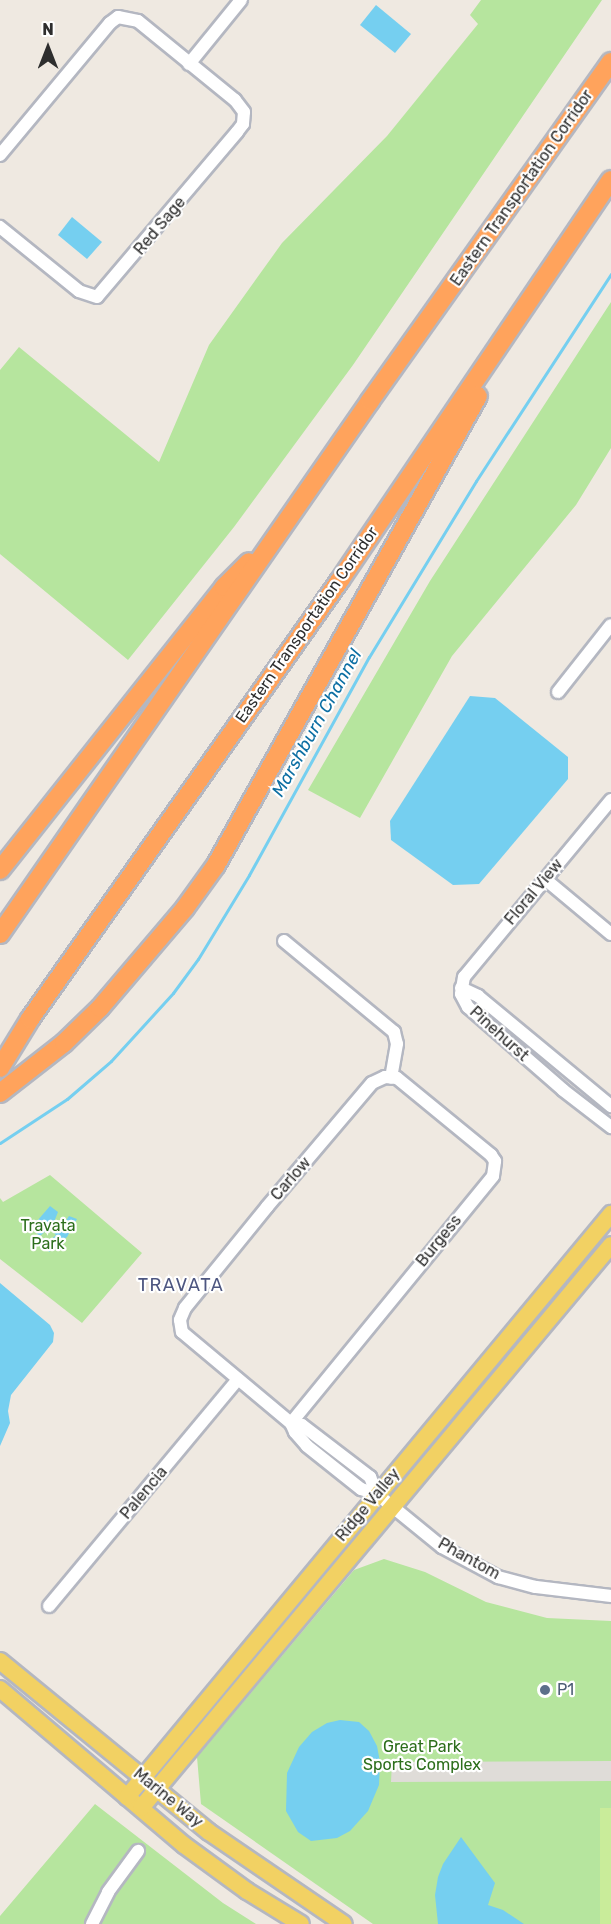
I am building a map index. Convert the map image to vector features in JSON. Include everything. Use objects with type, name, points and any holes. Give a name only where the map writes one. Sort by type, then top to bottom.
[{"type":"highway","name":"Eastern Transportation Corridor","points":[[0,934],[611,62]]},
{"type":"highway","name":"Eastern Transportation Corridor","points":[[0,1068],[36,1011],[340,580],[611,180]]},
{"type":"highway","points":[[0,1093],[25,1076],[89,1019],[158,942],[216,865],[540,285]]},
{"type":"highway","points":[[0,870],[224,587],[283,529]]},
{"type":"main road","name":"Ridge Valley","points":[[127,1797],[611,1214]]},
{"type":"main road","name":"Ridge Valley","points":[[141,1808],[611,1245]]},
{"type":"main road","name":"Marine Way","points":[[0,1661],[209,1833],[344,1924]]},
{"type":"main road","name":"Marine Way","points":[[0,1689],[127,1797],[229,1878],[301,1924]]},
{"type":"street","points":[[189,64],[242,0]]},
{"type":"street","name":"Red Sage","points":[[0,155],[110,23],[118,17],[138,21],[235,100],[244,112],[243,124],[98,297],[85,296],[0,227]]},
{"type":"street","points":[[558,692],[611,625]]},
{"type":"street","name":"Floral View","points":[[461,988],[464,977],[611,800]]},
{"type":"street","points":[[545,879],[611,934]]},
{"type":"street","points":[[284,941],[394,1032],[397,1044],[391,1077]]},
{"type":"street","name":"Pinehurst","points":[[611,1106],[478,996],[461,988],[461,994],[468,1007],[563,1090],[611,1127]]},
{"type":"street","name":"Carlow","points":[[377,1494],[370,1477],[302,1425],[291,1423],[182,1332],[180,1320],[185,1308],[372,1083],[377,1079],[391,1077]]},
{"type":"street","name":"Burgess","points":[[291,1423],[493,1176],[495,1168],[491,1155],[401,1080],[391,1077]]},
{"type":"street","name":"Palencia","points":[[49,1606],[238,1379]]},
{"type":"street","name":"Phantom","points":[[377,1494],[442,1547],[498,1577],[536,1587],[611,1596]]},
{"type":"street","points":[[92,1924],[108,1892],[138,1851]]},
{"type":"green space","points":[[481,0],[602,0],[353,365],[234,527],[128,660],[0,554],[0,370],[19,347],[159,462],[209,345],[282,243],[387,136],[478,24],[470,15]]},
{"type":"green space","points":[[611,302],[611,448],[576,505],[452,656],[360,818],[308,790],[430,581]]},
{"type":"green space","name":"Travata Park","points":[[50,1175],[142,1253],[82,1323],[0,1259],[0,1198],[3,1202]]},
{"type":"green space","name":"Great Park Sports Complex","points":[[384,1559],[425,1572],[486,1602],[547,1618],[611,1621],[611,1924],[373,1924],[201,1804],[197,1757],[354,1570]]},
{"type":"green space","points":[[95,1804],[223,1903],[256,1924],[0,1924],[0,1916]]},
{"type":"green space","points":[[600,1808],[611,1808],[611,1924],[600,1924]]},
{"type":"shaded area","points":[[611,1761],[611,1781],[391,1782],[392,1762]]},
{"type":"water","points":[[376,5],[411,34],[395,53],[360,25]]},
{"type":"water","points":[[72,217],[102,242],[87,259],[58,235]]},
{"type":"water","points":[[470,696],[495,698],[568,757],[568,779],[479,884],[453,885],[391,840],[390,821]]},
{"type":"water","points":[[50,1206],[58,1212],[54,1222],[61,1228],[69,1216],[77,1219],[67,1237],[49,1252],[45,1245],[56,1235],[49,1228],[40,1236],[31,1228]]},
{"type":"water","points":[[0,1283],[50,1325],[54,1333],[53,1342],[11,1395],[8,1411],[10,1423],[0,1446]]},
{"type":"water","points":[[340,1720],[359,1722],[369,1731],[377,1746],[380,1762],[379,1785],[368,1811],[350,1831],[337,1838],[311,1841],[298,1832],[286,1811],[287,1773],[299,1747],[312,1732],[327,1723]]},
{"type":"water","points":[[461,1837],[495,1883],[488,1905],[503,1910],[524,1924],[438,1924],[435,1895],[438,1877],[443,1864]]},
{"type":"waterway","name":"Marshburn Channel","points":[[0,1143],[67,1099],[111,1061],[173,993],[198,959],[249,875],[369,657],[476,481],[611,274]]},
{"type":"place","name":"P1","points":[[545,1690]]},
{"type":"district","name":"TRAVATA","points":[[181,1285]]}]
